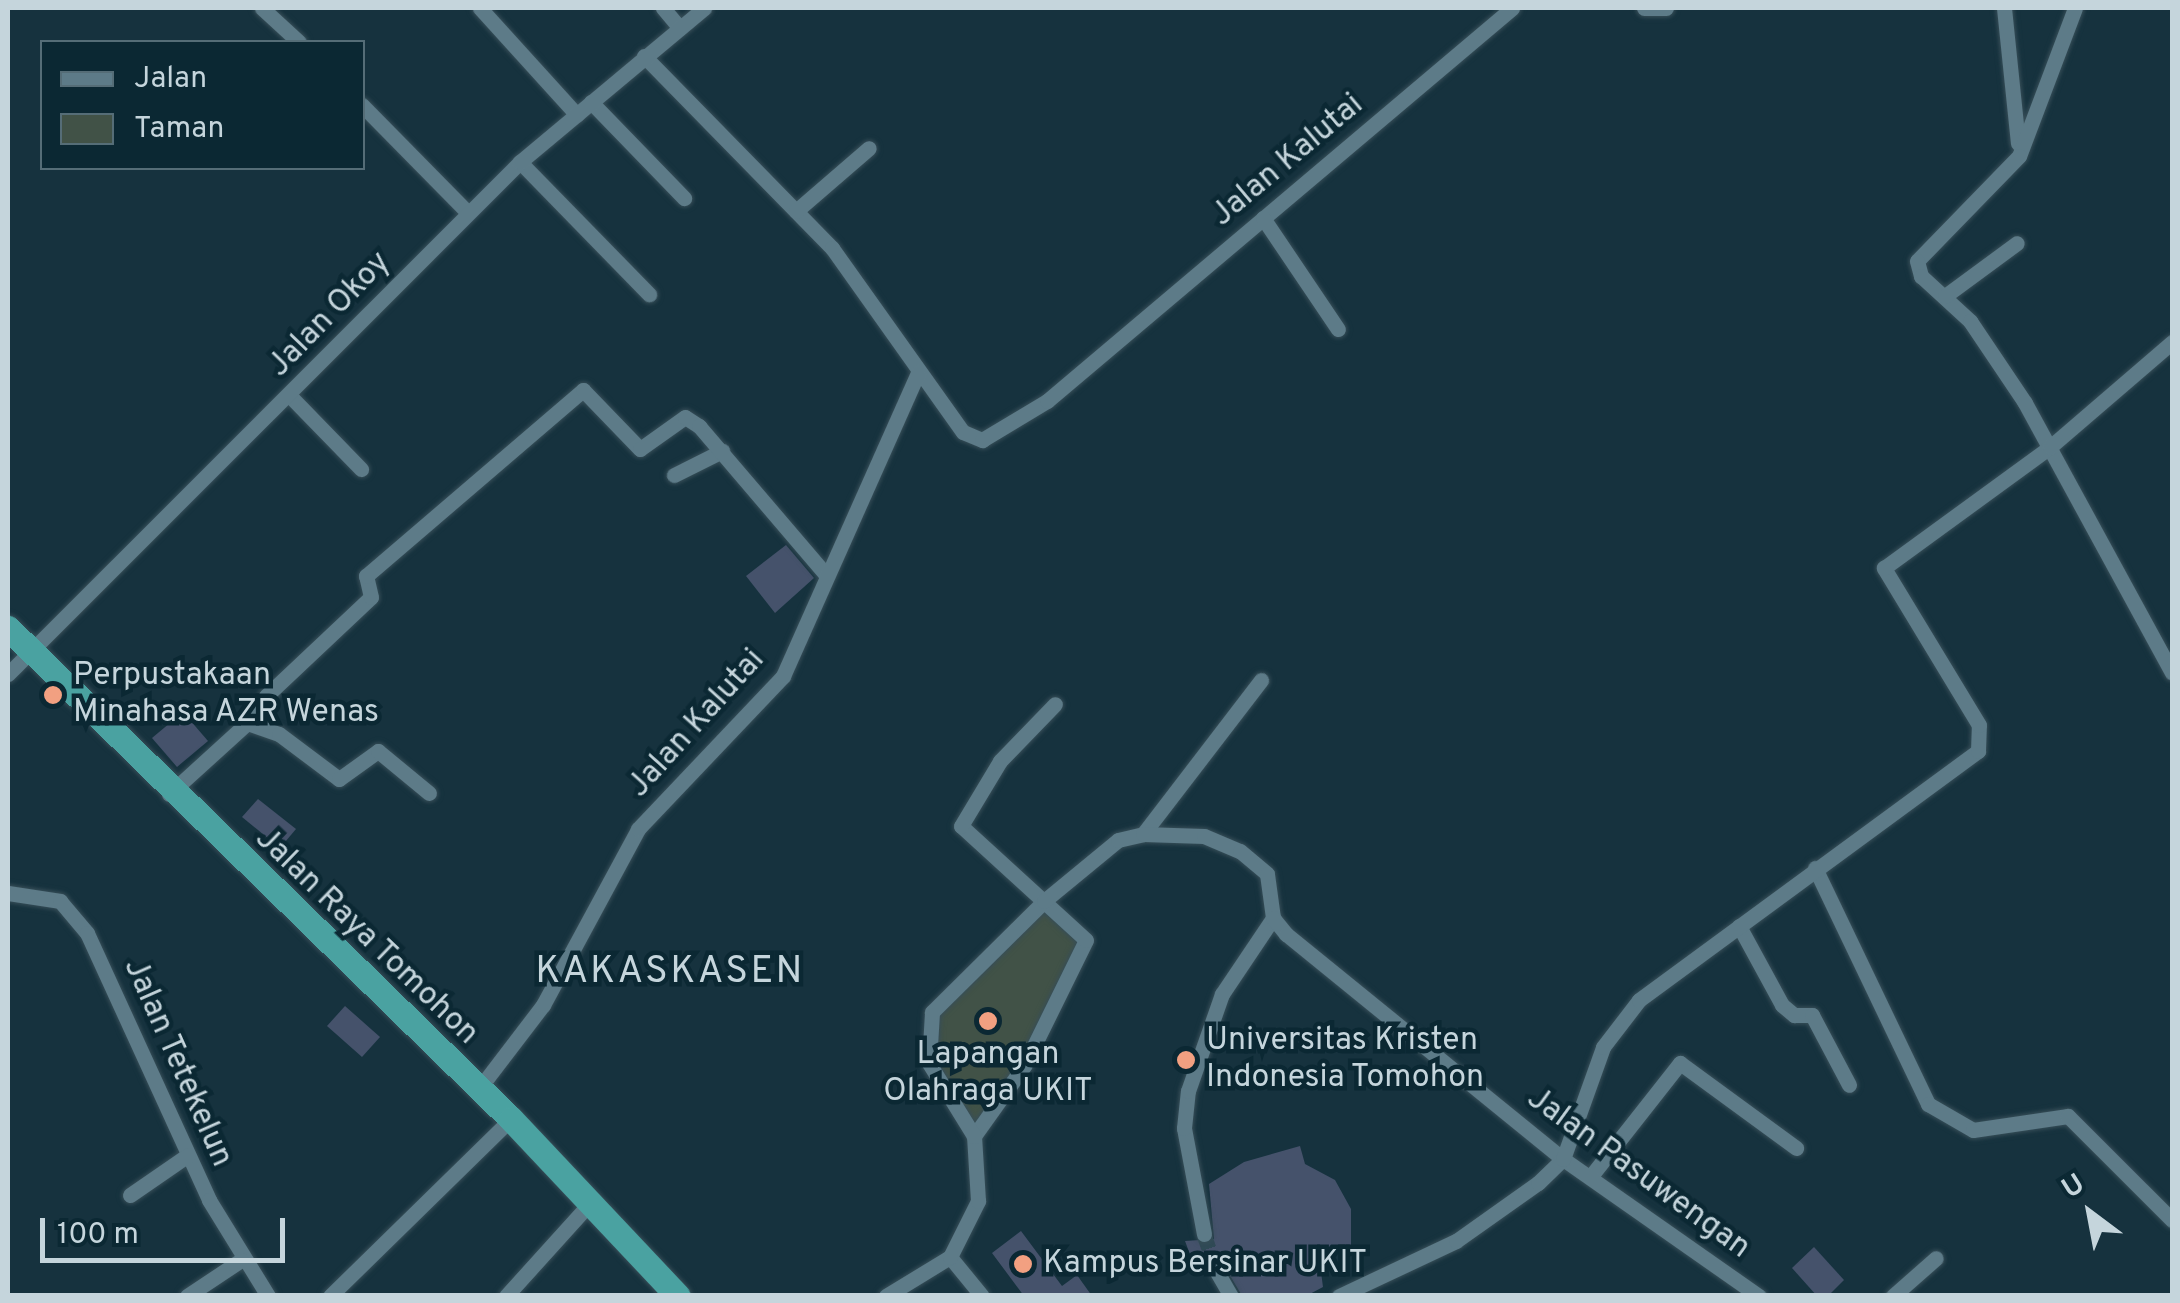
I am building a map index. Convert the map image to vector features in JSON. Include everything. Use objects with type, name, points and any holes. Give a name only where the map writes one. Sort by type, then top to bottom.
[{"type":"highway","name":"Jalan Raya Tomohon","points":[[8,628],[169,794],[511,1119],[678,1296]]},
{"type":"street","points":[[262,8],[297,40]]},
{"type":"street","points":[[480,8],[577,115]]},
{"type":"street","points":[[663,8],[680,28]]},
{"type":"street","name":"Jalan Okoy","points":[[8,674],[290,396],[467,212],[520,162],[704,8]]},
{"type":"street","name":"Jalan Kalutai","points":[[644,56],[861,282],[918,373],[967,436],[993,436],[1047,401],[1512,8]]},
{"type":"street","points":[[1644,8],[1666,8]]},
{"type":"street","points":[[2004,8],[2018,156]]},
{"type":"street","points":[[2075,8],[2018,156],[2002,181],[1922,251],[1921,276],[1945,296],[1987,344],[2050,448],[2172,673]]},
{"type":"street","points":[[591,102],[684,198]]},
{"type":"street","points":[[365,109],[467,212]]},
{"type":"street","points":[[796,211],[869,148]]},
{"type":"street","points":[[520,162],[649,294]]},
{"type":"street","points":[[1263,218],[1338,330]]},
{"type":"street","points":[[1945,296],[2017,243]]},
{"type":"street","points":[[1340,1296],[1456,1241],[1562,1159],[1620,1021],[1815,868],[1978,750],[1982,738],[1889,586],[1889,560],[2050,448],[2172,342]]},
{"type":"street","name":"Jalan Kalutai","points":[[478,1090],[543,1005],[638,829],[784,676],[918,373]]},
{"type":"street","points":[[169,794],[254,723],[266,696],[371,597],[366,576],[577,392],[588,394],[640,449],[685,418],[722,451],[827,576]]},
{"type":"street","points":[[290,396],[360,469]]},
{"type":"street","points":[[674,475],[722,451]]},
{"type":"street","points":[[1143,834],[1261,680]]},
{"type":"street","points":[[974,1136],[1024,1066],[1086,940],[960,826],[1000,760],[1054,704]]},
{"type":"street","points":[[254,723],[332,778],[374,750],[429,793]]},
{"type":"street","points":[[886,1296],[950,1257],[978,1202],[974,1136],[928,1063],[926,1030],[954,987],[1044,901],[1118,840],[1143,834],[1204,836],[1240,851],[1267,874],[1273,918],[1222,994],[1188,1091],[1184,1128],[1204,1234]]},
{"type":"street","points":[[1815,868],[1928,1104],[1973,1130],[2068,1116],[2172,1220]]},
{"type":"street","name":"Jalan Tetekelun","points":[[8,893],[43,895],[73,912],[108,972],[188,1155],[242,1260],[268,1296]]},
{"type":"street","name":"Jalan Pasuwengan","points":[[1273,918],[1562,1159],[1755,1295]]},
{"type":"street","points":[[1740,926],[1782,1005],[1794,1016],[1812,1015],[1849,1085]]},
{"type":"street","points":[[1590,1176],[1680,1062],[1796,1148]]},
{"type":"street","points":[[330,1296],[511,1119]]},
{"type":"street","points":[[130,1196],[188,1155]]},
{"type":"street","points":[[507,1295],[589,1204]]},
{"type":"street","points":[[950,1257],[978,1294]]},
{"type":"street","points":[[1893,1296],[1936,1258]]},
{"type":"street","points":[[187,1296],[242,1260]]},
{"type":"street","points":[[1217,1272],[1231,1296]]},
{"type":"green space","name":"Lapangan Olahraga UKIT","points":[[1044,901],[1081,929],[1067,982],[974,1136],[934,1074],[932,1012]]},
{"type":"building","points":[[786,545],[814,578],[775,613],[746,576]]},
{"type":"building","points":[[183,712],[208,741],[177,767],[152,738]]},
{"type":"building","points":[[258,799],[296,829],[280,848],[242,817]]},
{"type":"building","points":[[345,1006],[380,1037],[362,1057],[327,1026]]},
{"type":"building","points":[[1300,1146],[1305,1164],[1335,1180],[1351,1209],[1351,1245],[1334,1247],[1336,1269],[1321,1272],[1323,1287],[1306,1296],[1242,1296],[1222,1262],[1196,1271],[1185,1241],[1214,1239],[1209,1184],[1244,1162]]},
{"type":"building","name":"Kampus Bersinar UKIT","points":[[1021,1231],[1062,1286],[1077,1275],[1092,1296],[1024,1296],[992,1253]]},
{"type":"building","points":[[1814,1247],[1844,1280],[1828,1296],[1817,1296],[1792,1268]]},
{"type":"tunnel","points":[[1204,1234],[1217,1272]]},
{"type":"place","name":"Perpustakaan Minahasa AZR Wenas","points":[[53,695]]},
{"type":"place","name":"Lapangan Olahraga UKIT","points":[[988,1021]]},
{"type":"place","name":"Universitas Kristen Indonesia Tomohon","points":[[1186,1060]]},
{"type":"place","name":"Kampus Bersinar UKIT","points":[[1023,1264]]},
{"type":"district","name":"KAKASKASEN","points":[[670,973]]}]
